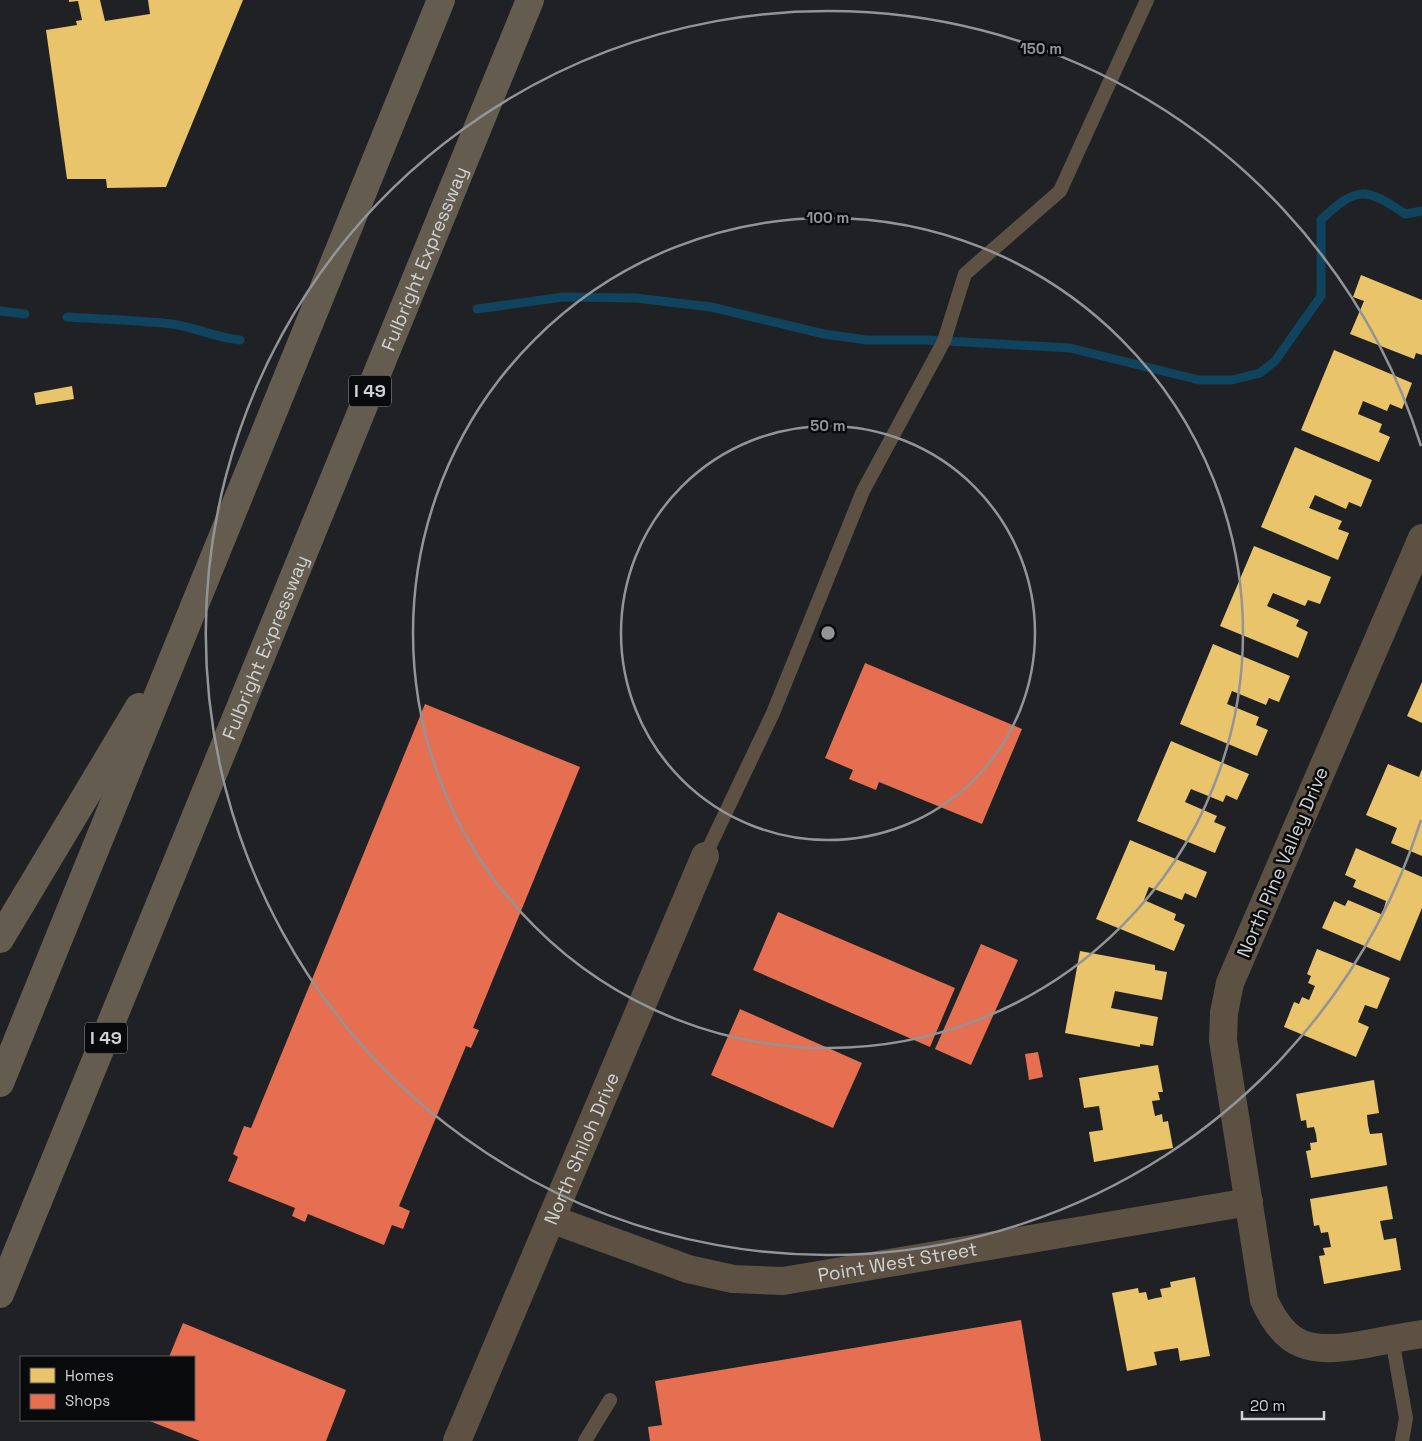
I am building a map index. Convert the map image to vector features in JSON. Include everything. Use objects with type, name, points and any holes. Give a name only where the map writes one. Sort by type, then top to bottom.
[{"type":"highway","points":[[0,1083],[441,0]]},
{"type":"highway","name":"Fulbright Expressway","points":[[0,1294],[530,0]]},
{"type":"highway","points":[[0,939],[184,631]]},
{"type":"street","name":"North Pine Valley Drive","points":[[1422,538],[1230,983],[1224,1013],[1224,1040],[1248,1202],[1264,1300],[1272,1319],[1288,1337],[1308,1347],[1331,1350],[1422,1334]]},
{"type":"street","name":"North Shiloh Drive","points":[[457,1441],[705,856]]},
{"type":"street","name":"Point West Street","points":[[551,1219],[688,1269],[733,1279],[783,1280],[1248,1202]]},
{"type":"lane","points":[[705,856],[773,713],[863,491],[944,341],[965,274],[1060,191],[1147,0]]},
{"type":"lane","points":[[1392,1339],[1406,1418],[1402,1441]]},
{"type":"lane","points":[[584,1441],[610,1400]]},
{"type":"building: Homes","points":[[69,0],[100,0],[105,21],[150,14],[148,0],[243,0],[166,187],[107,188],[106,179],[67,179],[46,30],[77,25],[76,21],[82,20],[78,1],[69,2]]},
{"type":"building: Homes","points":[[1361,275],[1422,300],[1422,355],[1416,353],[1414,359],[1350,334],[1364,301],[1353,297]]},
{"type":"building: Homes","points":[[1334,350],[1412,383],[1402,409],[1390,404],[1387,411],[1363,401],[1358,414],[1382,424],[1379,432],[1390,437],[1379,462],[1301,430]]},
{"type":"building: Homes","points":[[72,386],[74,399],[36,405],[34,393]]},
{"type":"building: Homes","points":[[1295,447],[1372,480],[1361,507],[1349,502],[1346,509],[1315,495],[1309,508],[1342,521],[1338,529],[1349,533],[1338,560],[1261,527]]},
{"type":"building: Homes","points":[[1254,546],[1331,577],[1320,604],[1308,600],[1305,606],[1273,593],[1267,606],[1299,620],[1296,626],[1308,632],[1298,658],[1220,626]]},
{"type":"building: Homes","points":[[1213,644],[1290,676],[1279,702],[1269,698],[1266,705],[1232,691],[1227,704],[1259,717],[1256,725],[1268,730],[1257,756],[1180,724]]},
{"type":"building: Homes","points":[[1422,682],[1422,723],[1407,716]]},
{"type":"building: Homes","points":[[1171,741],[1249,774],[1237,800],[1226,795],[1223,802],[1191,789],[1185,802],[1217,816],[1214,822],[1226,827],[1215,853],[1137,821]]},
{"type":"building: Homes","points":[[1388,764],[1419,777],[1422,769],[1422,856],[1391,843],[1397,828],[1366,815]]},
{"type":"building: Homes","points":[[1130,840],[1207,872],[1196,898],[1185,893],[1182,900],[1149,887],[1144,900],[1176,914],[1174,920],[1185,925],[1174,951],[1096,919]]},
{"type":"building: Homes","points":[[1356,848],[1422,877],[1422,908],[1400,961],[1322,928],[1334,901],[1345,906],[1348,900],[1381,914],[1384,908],[1386,901],[1353,887],[1356,880],[1345,875]]},
{"type":"building: Homes","points":[[1317,949],[1390,978],[1377,1009],[1365,1005],[1358,1022],[1369,1027],[1356,1057],[1284,1027],[1294,1002],[1299,1004],[1302,997],[1309,1000],[1315,986],[1308,983],[1311,976],[1307,974]]},
{"type":"building: Homes","points":[[1080,951],[1155,965],[1155,970],[1167,972],[1162,1000],[1115,991],[1111,1008],[1158,1017],[1153,1046],[1140,1044],[1140,1047],[1065,1033]]},
{"type":"building: Homes","points":[[1158,1065],[1163,1092],[1158,1092],[1160,1100],[1152,1101],[1155,1116],[1162,1114],[1163,1122],[1168,1121],[1173,1148],[1094,1162],[1089,1132],[1103,1130],[1099,1106],[1084,1108],[1079,1078]]},
{"type":"building: Homes","points":[[1374,1080],[1379,1113],[1367,1115],[1368,1125],[1370,1134],[1382,1133],[1387,1165],[1311,1178],[1306,1151],[1311,1150],[1310,1143],[1317,1142],[1316,1134],[1314,1127],[1307,1128],[1306,1120],[1301,1121],[1296,1094]]},
{"type":"building: Homes","points":[[1387,1186],[1393,1219],[1380,1221],[1384,1240],[1396,1238],[1401,1270],[1324,1284],[1319,1256],[1325,1255],[1323,1248],[1331,1247],[1328,1232],[1321,1233],[1319,1225],[1314,1226],[1310,1199]]},
{"type":"building: Homes","points":[[1195,1277],[1210,1356],[1180,1361],[1178,1348],[1165,1350],[1154,1352],[1157,1365],[1127,1371],[1112,1293],[1138,1288],[1139,1293],[1146,1292],[1148,1300],[1162,1297],[1160,1289],[1171,1287],[1170,1282]]},
{"type":"building: Shops","points":[[865,663],[1022,729],[982,824],[879,782],[876,790],[849,779],[853,770],[825,758]]},
{"type":"building: Shops","points":[[425,704],[580,767],[473,1028],[479,1030],[471,1048],[466,1046],[399,1206],[410,1211],[403,1229],[392,1225],[384,1245],[308,1214],[305,1222],[292,1216],[295,1208],[228,1181],[238,1157],[233,1154],[244,1126],[251,1128]]},
{"type":"building: Shops","points":[[778,912],[955,988],[930,1047],[753,970]]},
{"type":"building: Shops","points":[[981,944],[1018,960],[971,1065],[935,1049]]},
{"type":"building: Shops","points":[[740,1009],[862,1063],[833,1128],[711,1075]]},
{"type":"building: Shops","points":[[1038,1052],[1043,1077],[1029,1080],[1025,1054]]},
{"type":"building: Shops","points":[[1021,1320],[1041,1441],[650,1441],[648,1427],[662,1425],[655,1381]]},
{"type":"building: Shops","points":[[183,1323],[346,1390],[326,1441],[200,1441],[150,1421],[195,1421],[195,1356],[169,1356]]},
{"type":"waterway","points":[[477,309],[563,297],[636,298],[711,307],[824,334],[867,340],[927,340],[1070,348],[1199,380],[1232,380],[1260,373],[1275,361],[1321,296],[1321,220],[1333,209],[1343,201],[1361,194],[1371,195],[1380,199],[1405,214],[1422,211]]},
{"type":"waterway","points":[[0,311],[25,314]]},
{"type":"waterway","points":[[67,317],[172,324],[240,340]]}]
